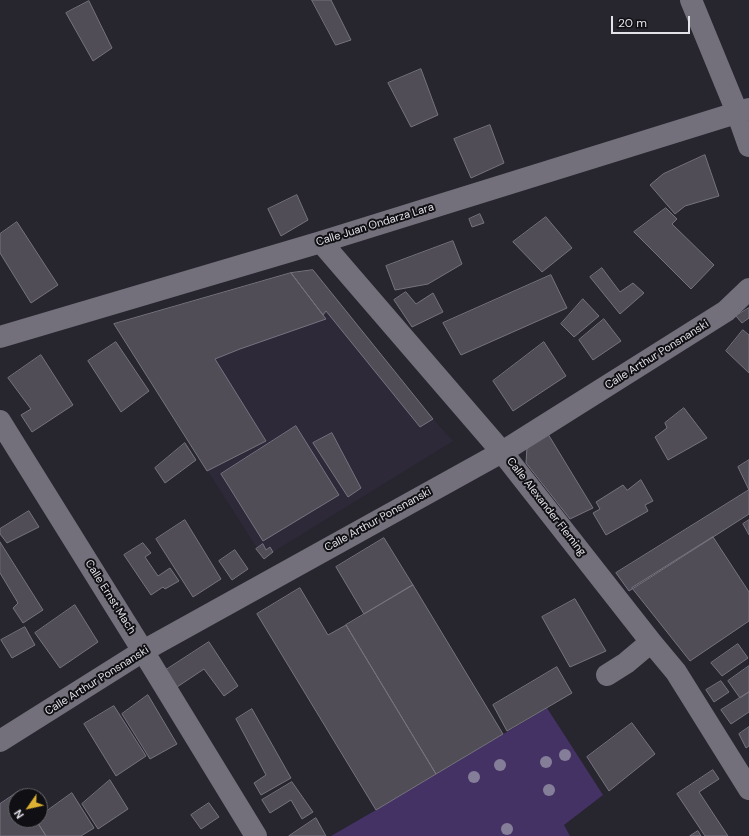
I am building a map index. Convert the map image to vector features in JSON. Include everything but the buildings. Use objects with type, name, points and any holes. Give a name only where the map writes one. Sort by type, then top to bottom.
[{"type":"street","points":[[691,0],[743,111],[749,146]]},
{"type":"street","name":"Calle Juan Ondarza Lara","points":[[0,337],[321,242],[743,111]]},
{"type":"street","name":"Calle Alexander Fleming","points":[[321,242],[502,452],[676,672],[749,788]]},
{"type":"street","name":"Calle Arthur Ponsnanski","points":[[0,741],[144,651],[502,452],[726,311],[749,289]]},
{"type":"street","name":"Calle Ernst Mach","points":[[0,421],[144,651],[256,836]]},
{"type":"street","points":[[607,675],[626,663],[651,642]]},
{"type":"shaded area","points":[[313,270],[433,419],[453,441],[264,559],[114,324],[291,273]]},
{"type":"shaded area","points":[[547,708],[603,795],[564,825],[570,836],[331,836],[376,810]]}]
